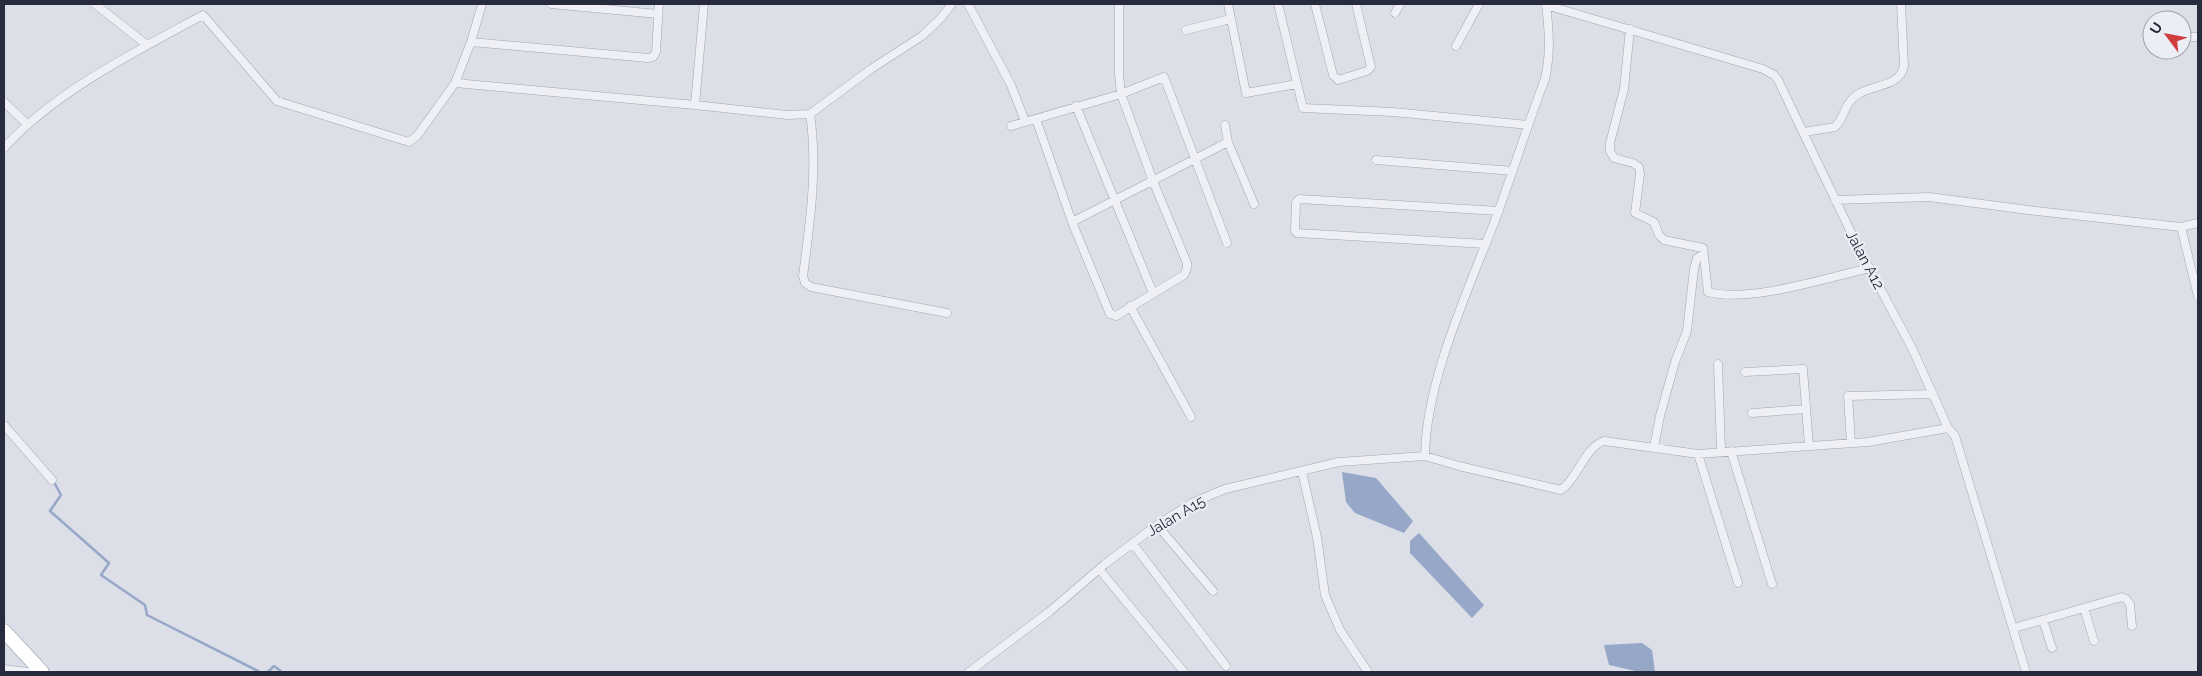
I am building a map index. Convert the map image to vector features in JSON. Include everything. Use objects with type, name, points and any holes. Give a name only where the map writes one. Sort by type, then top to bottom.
[{"type":"highway","points":[[4,631],[36,671]]},
{"type":"street","points":[[95,4],[147,45]]},
{"type":"street","points":[[4,148],[27,124],[80,86],[147,45],[203,15],[277,101],[409,142],[417,136],[454,83],[471,42],[482,4]]},
{"type":"street","points":[[551,4],[591,5],[658,14]]},
{"type":"street","points":[[471,42],[653,57],[656,52],[659,4]]},
{"type":"street","points":[[695,105],[704,4]]},
{"type":"street","points":[[454,83],[788,115],[810,114],[871,69],[922,36],[940,20],[952,4]]},
{"type":"street","points":[[968,4],[1011,85],[1026,121]]},
{"type":"street","points":[[1036,119],[1072,222],[1110,314],[1116,316],[1184,275],[1187,268],[1152,181],[1121,94],[1119,74],[1119,4]]},
{"type":"street","points":[[1228,4],[1246,93],[1297,84]]},
{"type":"street","points":[[1278,4],[1302,108],[1393,112],[1528,125]]},
{"type":"street","points":[[1315,4],[1333,75],[1338,80],[1366,71],[1371,67],[1356,4]]},
{"type":"street","points":[[1395,13],[1400,4]]},
{"type":"street","points":[[1456,46],[1479,4]]},
{"type":"street","points":[[1546,4],[1549,60],[1499,211],[1439,373],[1429,416],[1425,456],[1540,487],[1562,490],[1576,475],[1599,443],[1614,441],[1698,454],[1851,443],[1948,428]]},
{"type":"street","name":"Jalan A12","points":[[1546,4],[1769,72],[1778,80],[1835,200],[1912,348],[1948,428],[1955,436],[2026,672]]},
{"type":"street","points":[[1804,132],[1835,127],[1848,103],[1853,98],[1867,90],[1894,82],[1901,76],[1904,66],[1901,4]]},
{"type":"street","points":[[1186,30],[1231,20]]},
{"type":"street","points":[[1630,29],[1624,89],[1610,143],[1610,151],[1614,158],[1633,163],[1639,167],[1640,174],[1635,213],[1654,222],[1659,235],[1664,240],[1701,246],[1708,292],[1753,294],[1870,268]]},
{"type":"street","points":[[1011,126],[1121,94],[1161,77],[1166,78],[1194,159],[1227,243]]},
{"type":"street","points":[[4,102],[27,124]]},
{"type":"street","points":[[1076,106],[1153,293]]},
{"type":"street","points":[[810,114],[814,136],[803,276],[805,283],[811,287],[947,313]]},
{"type":"street","points":[[1225,125],[1228,142],[1254,204]]},
{"type":"street","points":[[1072,222],[1228,142]]},
{"type":"street","points":[[1376,160],[1513,171]]},
{"type":"street","points":[[1835,200],[1929,197],[2181,227],[2198,223]]},
{"type":"street","points":[[1486,244],[1297,233],[1295,231],[1296,203],[1299,199],[1499,211]]},
{"type":"street","points":[[2181,227],[2198,296]]},
{"type":"street","points":[[1654,447],[1665,398],[1686,331],[1694,269],[1697,258],[1701,256],[1703,258]]},
{"type":"street","points":[[1130,306],[1191,417]]},
{"type":"street","points":[[1718,364],[1721,451]]},
{"type":"street","points":[[1745,372],[1802,370],[1809,446]]},
{"type":"street","points":[[1851,443],[1848,396],[1933,394]]},
{"type":"street","points":[[1752,414],[1806,409]]},
{"type":"street","points":[[4,425],[52,480]]},
{"type":"street","points":[[1731,451],[1772,584]]},
{"type":"street","points":[[1698,454],[1738,583]]},
{"type":"street","name":"Jalan A15","points":[[974,671],[1049,612],[1099,569],[1157,525],[1192,503],[1225,489],[1340,462],[1425,456]]},
{"type":"street","points":[[1302,472],[1317,537],[1324,595],[1340,630],[1368,672]]},
{"type":"street","points":[[1157,525],[1213,591]]},
{"type":"street","points":[[1133,544],[1226,666]]},
{"type":"street","points":[[1099,569],[1184,672]]},
{"type":"street","points":[[2014,628],[2118,598],[2126,599],[2130,604],[2132,626]]},
{"type":"street","points":[[2084,608],[2094,641]]},
{"type":"street","points":[[2043,620],[2052,648]]},
{"type":"street","points":[[4,669],[36,671]]},
{"type":"water","points":[[1342,472],[1376,478],[1413,521],[1404,533],[1355,513],[1346,502]]},
{"type":"water","points":[[1419,533],[1484,605],[1472,618],[1410,553],[1410,541]]},
{"type":"water","points":[[1642,643],[1652,650],[1655,672],[1640,672],[1609,665],[1604,645]]},
{"type":"waterway","points":[[54,482],[61,495],[50,511],[109,563],[101,575],[145,605],[147,615],[260,672]]},
{"type":"waterway","points":[[268,672],[274,666],[282,672]]}]
